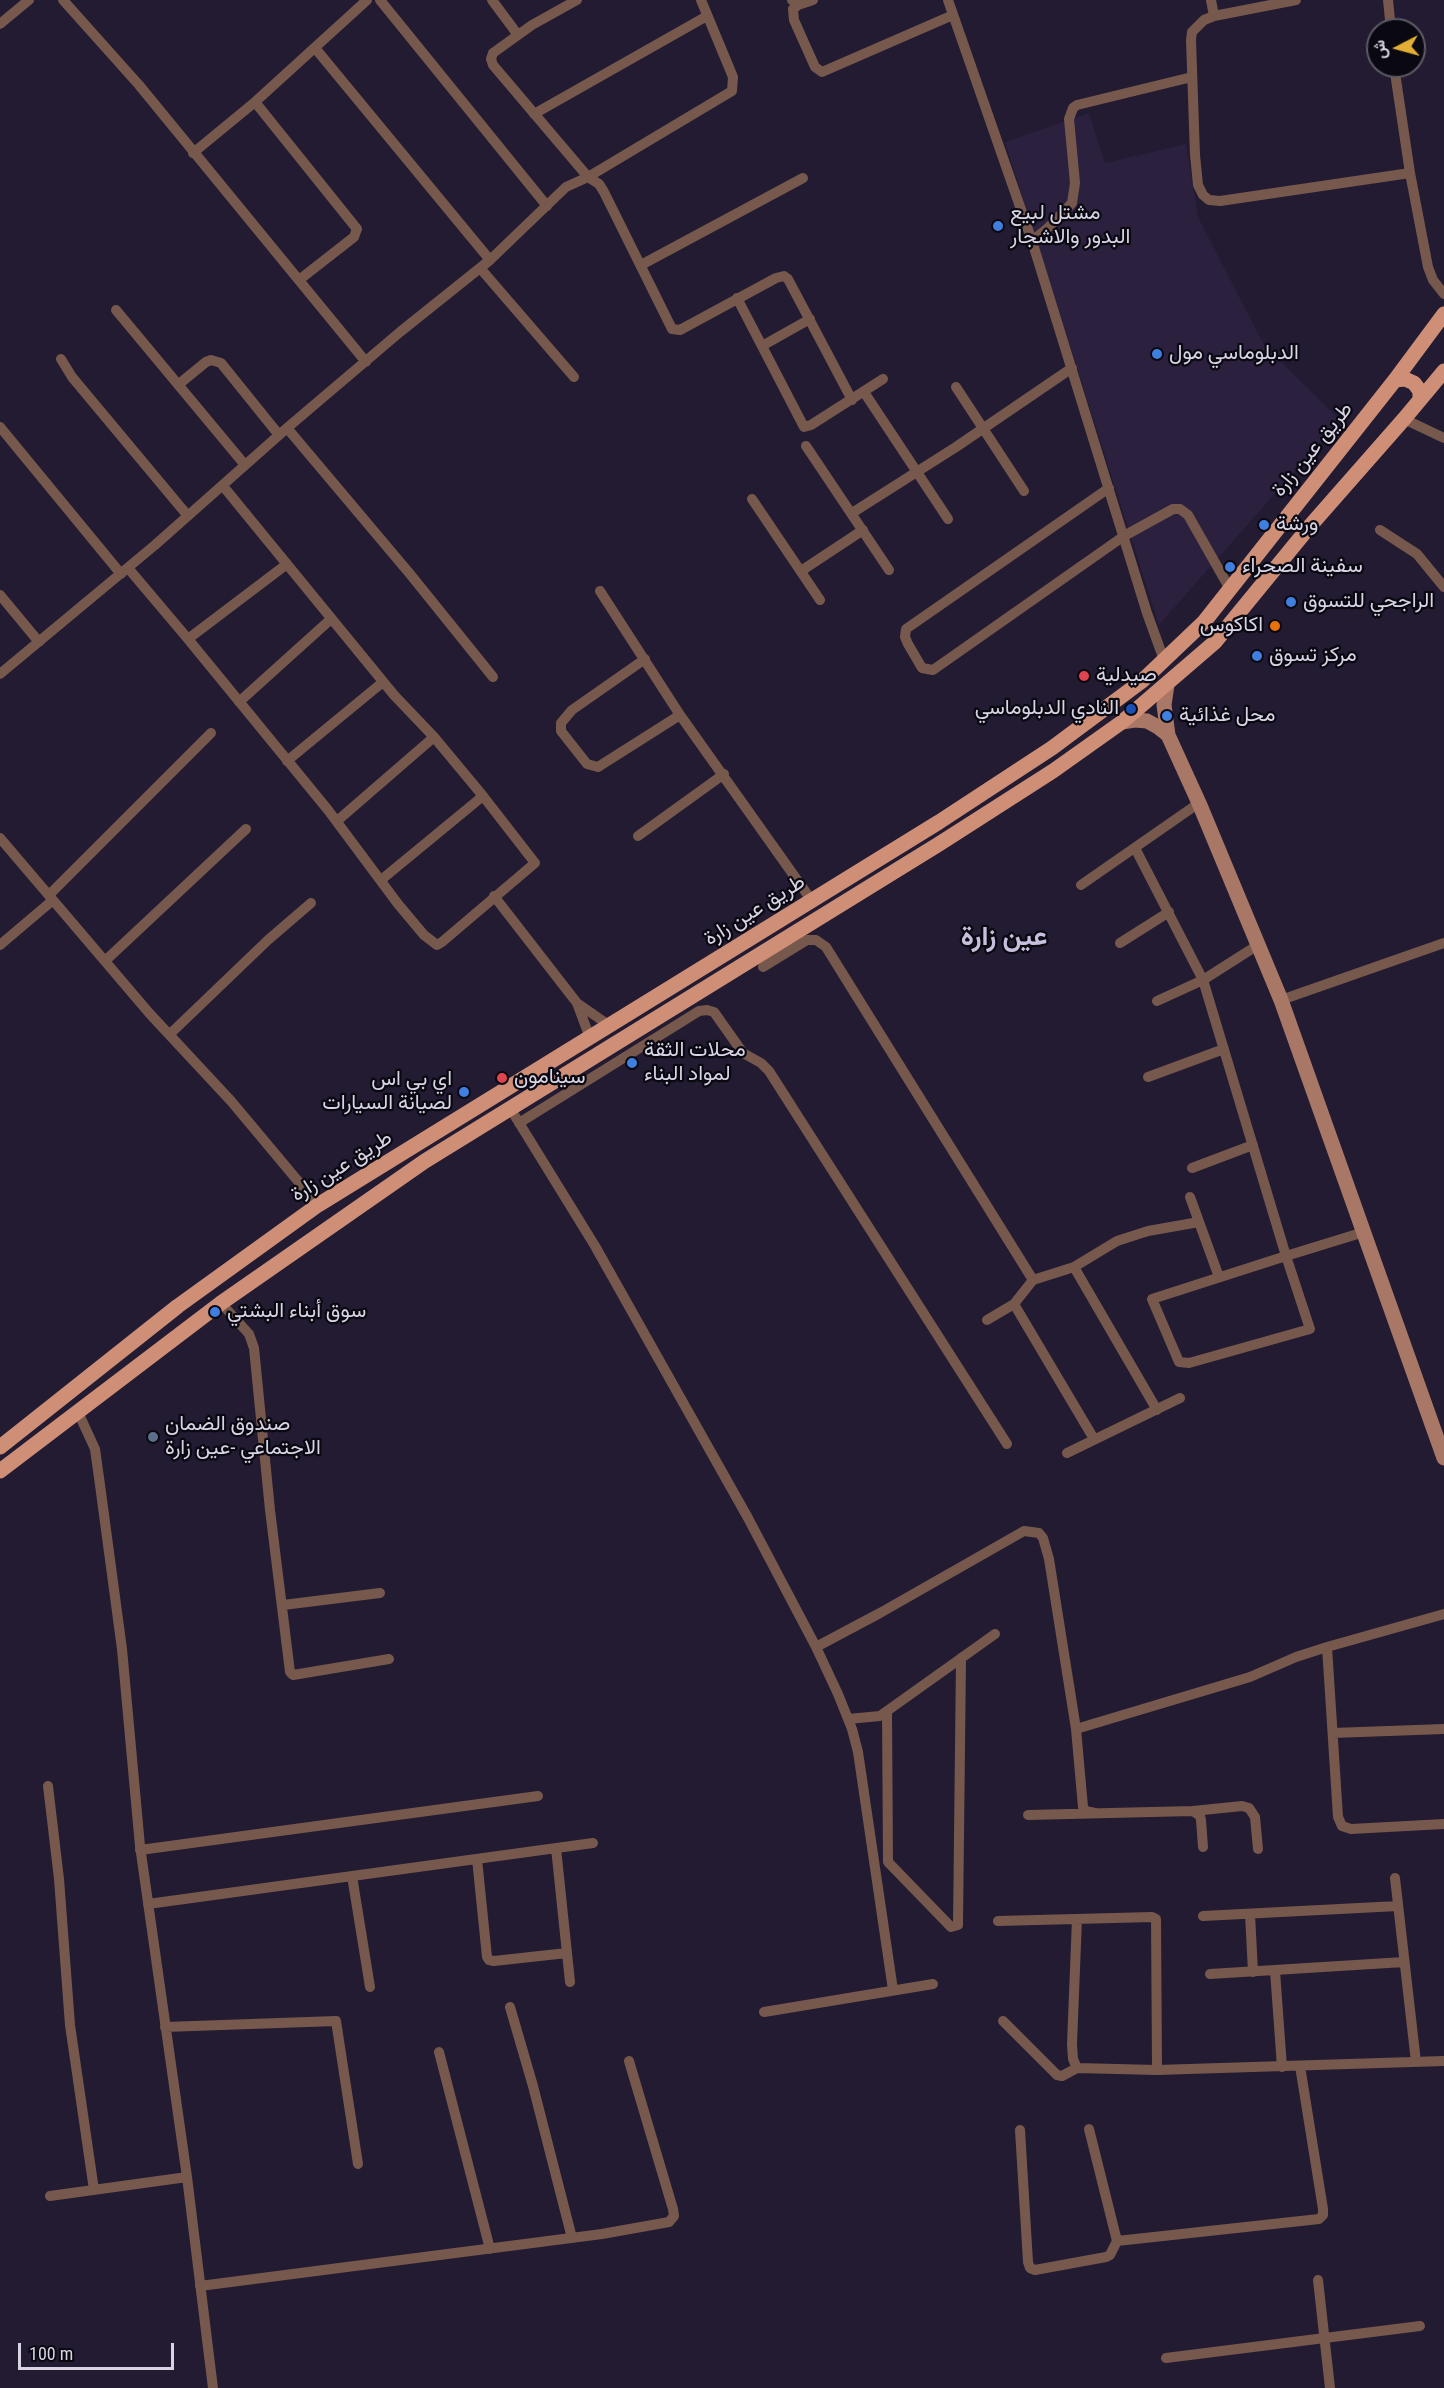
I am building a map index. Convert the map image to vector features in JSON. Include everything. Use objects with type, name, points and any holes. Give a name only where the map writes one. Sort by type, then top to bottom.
[{"type":"main road","name":"طريق عين زارة","points":[[0,1447],[178,1306],[318,1205],[812,901],[1052,748],[1142,681],[1204,622],[1395,381],[1444,314]]},
{"type":"main road","name":"طريق عين زارة","points":[[0,1471],[221,1303],[384,1189],[510,1108],[939,844],[1053,771],[1122,722],[1215,642],[1310,526],[1444,371]]},
{"type":"main road","points":[[1395,381],[1405,379],[1414,383],[1420,391],[1420,400]]},
{"type":"main road","points":[[1167,685],[1164,705],[1168,735],[1199,803],[1281,1000],[1444,1458]]},
{"type":"main road","points":[[1122,722],[1147,721],[1168,735]]},
{"type":"street","points":[[0,24],[29,0]]},
{"type":"street","points":[[63,0],[139,85],[366,362]]},
{"type":"street","points":[[193,153],[255,102],[367,0]]},
{"type":"street","points":[[380,0],[547,206]]},
{"type":"street","points":[[492,0],[518,35]]},
{"type":"street","points":[[577,0],[518,35],[493,53],[491,59],[493,65],[588,177],[599,184],[672,329],[680,330],[737,298],[784,276],[788,279],[810,319],[852,400]]},
{"type":"street","points":[[0,674],[124,571],[283,432],[490,260],[566,187],[588,177],[732,91],[733,77],[701,0]]},
{"type":"street","points":[[813,0],[795,3],[794,20],[815,67],[822,72],[953,15]]},
{"type":"street","points":[[948,0],[1032,241],[1147,614],[1164,660]]},
{"type":"street","points":[[1211,0],[1214,16]]},
{"type":"street","points":[[1296,0],[1214,16],[1204,20],[1192,32],[1195,155],[1198,185],[1203,195],[1209,200],[1221,201],[1410,172]]},
{"type":"street","points":[[1388,0],[1390,18]]},
{"type":"street","points":[[534,114],[707,16]]},
{"type":"street","points":[[315,48],[490,260]]},
{"type":"street","points":[[1032,241],[1066,211],[1075,195],[1069,119],[1073,108],[1077,105],[1192,77]]},
{"type":"street","points":[[1396,78],[1428,267],[1433,280],[1444,294]]},
{"type":"street","points":[[255,102],[357,229],[354,237],[298,280]]},
{"type":"street","points":[[641,265],[803,178]]},
{"type":"street","points":[[480,268],[574,377]]},
{"type":"street","points":[[737,298],[804,427],[811,425],[883,379]]},
{"type":"street","points":[[116,310],[245,465]]},
{"type":"street","points":[[762,346],[810,319]]},
{"type":"street","points":[[61,359],[72,377],[188,516]]},
{"type":"street","points":[[179,384],[206,362],[211,360],[221,363],[410,573],[492,677]]},
{"type":"street","points":[[852,513],[983,429],[1072,368]]},
{"type":"street","points":[[956,387],[1024,491]]},
{"type":"street","points":[[864,392],[948,519]]},
{"type":"street","points":[[1404,419],[1444,438]]},
{"type":"street","points":[[0,428],[124,571],[188,639],[337,821],[424,935],[437,945],[464,925],[494,896],[535,863],[483,796],[331,620],[223,486]]},
{"type":"street","points":[[806,446],[889,570]]},
{"type":"street","points":[[1109,488],[906,629],[905,637],[922,668],[933,670],[1124,536],[1170,510],[1184,511],[1230,588]]},
{"type":"street","points":[[752,499],[820,600]]},
{"type":"street","points":[[801,571],[862,530]]},
{"type":"street","points":[[1380,530],[1417,554],[1444,587]]},
{"type":"street","points":[[188,639],[287,564]]},
{"type":"street","points":[[600,591],[680,714],[812,901]]},
{"type":"street","points":[[0,595],[39,642]]},
{"type":"street","points":[[239,702],[331,620]]},
{"type":"street","points":[[645,659],[572,710],[561,723],[561,731],[587,764],[598,767],[680,714]]},
{"type":"street","points":[[287,761],[383,682]]},
{"type":"street","points":[[0,945],[51,898],[211,733]]},
{"type":"street","points":[[337,821],[434,737]]},
{"type":"street","points":[[638,836],[724,774]]},
{"type":"street","points":[[381,880],[483,796]]},
{"type":"street","points":[[1081,885],[1199,803]]},
{"type":"street","points":[[105,961],[246,829]]},
{"type":"street","points":[[0,838],[105,961],[231,1101],[318,1205]]},
{"type":"street","points":[[1135,848],[1203,980],[1286,1256],[1310,1329],[1189,1363],[1179,1362],[1152,1299],[1219,1277],[1286,1256],[1364,1232]]},
{"type":"street","points":[[494,896],[577,1003],[591,1038]]},
{"type":"street","points":[[170,1034],[268,940],[311,903]]},
{"type":"street","points":[[1120,943],[1169,912]]},
{"type":"street","points":[[763,967],[807,940],[820,941],[826,947],[1033,1280]]},
{"type":"street","points":[[1281,1000],[1444,943]]},
{"type":"street","points":[[1157,1001],[1203,980],[1258,945]]},
{"type":"street","points":[[577,1003],[610,1026]]},
{"type":"street","points":[[519,1123],[699,1011],[714,1012],[744,1053],[761,1063],[769,1071],[1007,1444]]},
{"type":"street","points":[[1148,1077],[1224,1049]]},
{"type":"street","points":[[510,1108],[595,1246],[748,1518],[816,1647],[848,1719],[858,1752],[893,1990]]},
{"type":"street","points":[[1192,1168],[1253,1145]]},
{"type":"street","points":[[1190,1197],[1219,1277]]},
{"type":"street","points":[[987,1320],[1014,1304],[1033,1280],[1074,1267],[1126,1236],[1199,1222]]},
{"type":"street","points":[[1074,1267],[1157,1410]]},
{"type":"street","points":[[221,1303],[249,1334],[254,1348],[270,1510],[289,1666],[293,1674],[389,1659]]},
{"type":"street","points":[[1014,1304],[1094,1439]]},
{"type":"street","points":[[1067,1453],[1180,1398]]},
{"type":"street","points":[[78,1412],[95,1449],[100,1485],[122,1649],[140,1850],[213,2388]]},
{"type":"street","points":[[816,1647],[1024,1531],[1039,1533],[1043,1538],[1049,1559],[1076,1729],[1083,1807],[1095,1813]]},
{"type":"street","points":[[283,1605],[380,1593]]},
{"type":"street","points":[[1076,1729],[1250,1677],[1296,1656],[1444,1614]]},
{"type":"street","points":[[848,1719],[880,1716],[995,1634]]},
{"type":"street","points":[[1327,1647],[1338,1817],[1342,1826],[1351,1829],[1444,1824]]},
{"type":"street","points":[[887,1711],[888,1862],[951,1927],[958,1925],[961,1658]]},
{"type":"street","points":[[1333,1732],[1444,1729]]},
{"type":"street","points":[[48,1786],[59,1879],[70,2025],[94,2190]]},
{"type":"street","points":[[140,1850],[538,1796]]},
{"type":"street","points":[[1028,1815],[1192,1811],[1242,1806],[1249,1808],[1255,1817],[1258,1849]]},
{"type":"street","points":[[1192,1811],[1200,1816],[1203,1847]]},
{"type":"street","points":[[148,1904],[593,1843]]},
{"type":"street","points":[[556,1848],[570,1982]]},
{"type":"street","points":[[477,1859],[489,1960],[567,1953]]},
{"type":"street","points":[[352,1876],[370,1987]]},
{"type":"street","points":[[1395,1878],[1416,2062]]},
{"type":"street","points":[[1203,1916],[1398,1906]]},
{"type":"street","points":[[1250,1914],[1253,1972]]},
{"type":"street","points":[[998,1921],[1152,1917],[1156,1919],[1156,2070]]},
{"type":"street","points":[[1077,1919],[1072,2044],[1073,2060],[1077,2068]]},
{"type":"street","points":[[1210,1974],[1404,1962]]},
{"type":"street","points":[[1275,1971],[1282,2067]]},
{"type":"street","points":[[764,2012],[933,1984]]},
{"type":"street","points":[[510,2007],[572,2238]]},
{"type":"street","points":[[165,2027],[336,2021],[358,2164]]},
{"type":"street","points":[[1003,2021],[1057,2075],[1062,2076],[1077,2068],[1156,2070],[1444,2061]]},
{"type":"street","points":[[440,2052],[490,2249]]},
{"type":"street","points":[[200,2286],[572,2238],[673,2220],[673,2209],[629,2061]]},
{"type":"street","points":[[1117,2241],[1319,2219],[1323,2216],[1300,2066]]},
{"type":"street","points":[[1020,2130],[1030,2268],[1035,2270],[1106,2257],[1110,2255],[1117,2241],[1089,2129]]},
{"type":"street","points":[[50,2196],[186,2177]]},
{"type":"street","points":[[1318,2280],[1330,2388]]},
{"type":"street","points":[[1166,2358],[1420,2326]]},
{"type":"shaded area","points":[[1089,113],[1105,163],[1186,144],[1198,217],[1264,345],[1340,420],[1159,625],[1005,142]]},
{"type":"place","name":"مشتل لبيع البدور والاشجار","points":[[998,226]]},
{"type":"place","name":"الدبلوماسي مول","points":[[1157,354]]},
{"type":"place","name":"ورشة","points":[[1264,525]]},
{"type":"place","name":"سفينة الصحراء","points":[[1230,567]]},
{"type":"place","name":"الراجحي للتسوق","points":[[1291,602]]},
{"type":"place","name":"اكاكوس","points":[[1275,626]]},
{"type":"place","name":"مركز تسوق","points":[[1257,656]]},
{"type":"place","name":"صيدلية","points":[[1084,676]]},
{"type":"place","name":"النادي الدبلوماسي","points":[[1131,709]]},
{"type":"place","name":"محل غذائية","points":[[1167,716]]},
{"type":"place","name":"محلات الثقة لمواد البناء","points":[[632,1063]]},
{"type":"place","name":"سينامون","points":[[502,1078]]},
{"type":"place","name":"اي بي اس لصيانة السيارات","points":[[464,1092]]},
{"type":"place","name":"سوق أبناء البشتي","points":[[215,1312]]},
{"type":"place","name":"صندوق الضمان الاجتماعي -عين زارة","points":[[153,1437]]},
{"type":"district","name":"عين زارة","points":[[1004,938]]}]
